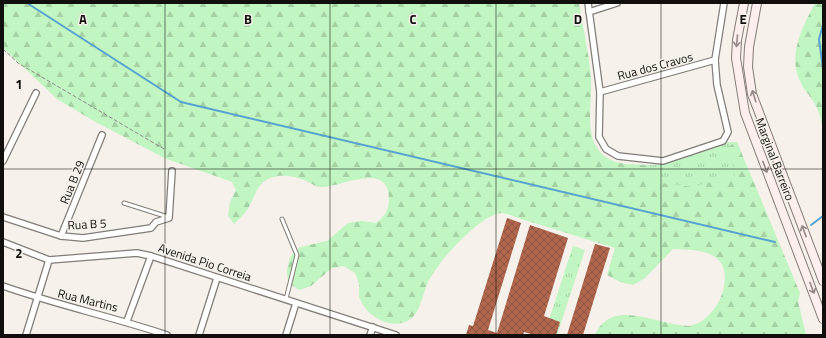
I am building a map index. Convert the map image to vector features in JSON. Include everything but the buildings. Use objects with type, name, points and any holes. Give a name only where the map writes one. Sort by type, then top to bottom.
[{"type":"street","points":[[588,3],[600,92],[599,137],[606,149],[618,156],[662,161],[723,141],[728,132],[717,85],[715,60],[724,3]]},
{"type":"street","points":[[589,12],[617,3]]},
{"type":"street","name":"Marginal Barreiro","points":[[744,3],[737,40],[736,58],[745,113],[823,319]]},
{"type":"street","name":"Marginal Barreiro","points":[[757,3],[749,47],[748,67],[752,94],[823,281]]},
{"type":"street","name":"Rua dos Cravos","points":[[600,92],[715,60]]},
{"type":"street","points":[[3,161],[36,93]]},
{"type":"street","name":"Rua B 29","points":[[61,236],[102,135]]},
{"type":"street","points":[[169,218],[172,171]]},
{"type":"street","name":"Rua B 5","points":[[3,217],[61,236],[84,238],[151,228],[156,222],[169,218]]},
{"type":"street","name":"Avenida Pio Correia","points":[[3,242],[49,260],[137,254],[151,256],[396,335]]},
{"type":"street","points":[[126,321],[151,256]]},
{"type":"street","points":[[26,335],[49,260]]},
{"type":"street","points":[[199,335],[217,278]]},
{"type":"street","name":"Rua Martins","points":[[3,286],[38,298],[126,321],[167,335]]},
{"type":"street","points":[[286,335],[296,303]]},
{"type":"street","points":[[370,335],[373,327]]},
{"type":"lane","points":[[124,203],[169,218]]},
{"type":"lane","points":[[282,219],[297,255],[286,299]]},
{"type":"path","points":[[3,49],[18,63],[164,149]]},
{"type":"green space","points":[[3,3],[579,3],[591,78],[590,126],[592,137],[597,147],[604,156],[616,162],[647,165],[647,181],[737,142],[800,293],[798,301],[806,335],[595,335],[603,323],[613,317],[624,315],[637,316],[677,325],[689,326],[700,322],[706,318],[719,302],[724,287],[724,268],[720,261],[707,253],[673,249],[645,278],[633,285],[620,282],[607,275],[615,248],[502,213],[493,215],[483,221],[471,230],[449,252],[428,282],[420,306],[415,314],[412,318],[405,322],[398,324],[382,321],[369,312],[359,297],[359,284],[355,273],[344,266],[332,268],[311,286],[299,290],[288,283],[287,271],[290,257],[300,247],[327,241],[348,223],[362,221],[376,223],[384,215],[389,202],[387,187],[381,180],[372,178],[362,179],[321,187],[293,177],[274,177],[261,184],[247,210],[234,224],[228,216],[230,202],[236,190],[232,182],[164,158],[92,120],[57,99],[3,48]]},
{"type":"green space","points":[[815,3],[823,3],[823,129],[817,109],[803,87],[797,74],[795,64],[801,33]]},
{"type":"green space","points":[[729,142],[737,142],[727,147],[736,175],[693,187],[647,181],[647,165],[665,164]]},
{"type":"green space","points":[[573,246],[585,250],[557,335],[544,335]]},
{"type":"waterway","points":[[27,3],[181,102],[775,242]]},
{"type":"waterway","points":[[823,25],[819,39],[823,69]]},
{"type":"waterway","points":[[811,225],[823,216]]}]
